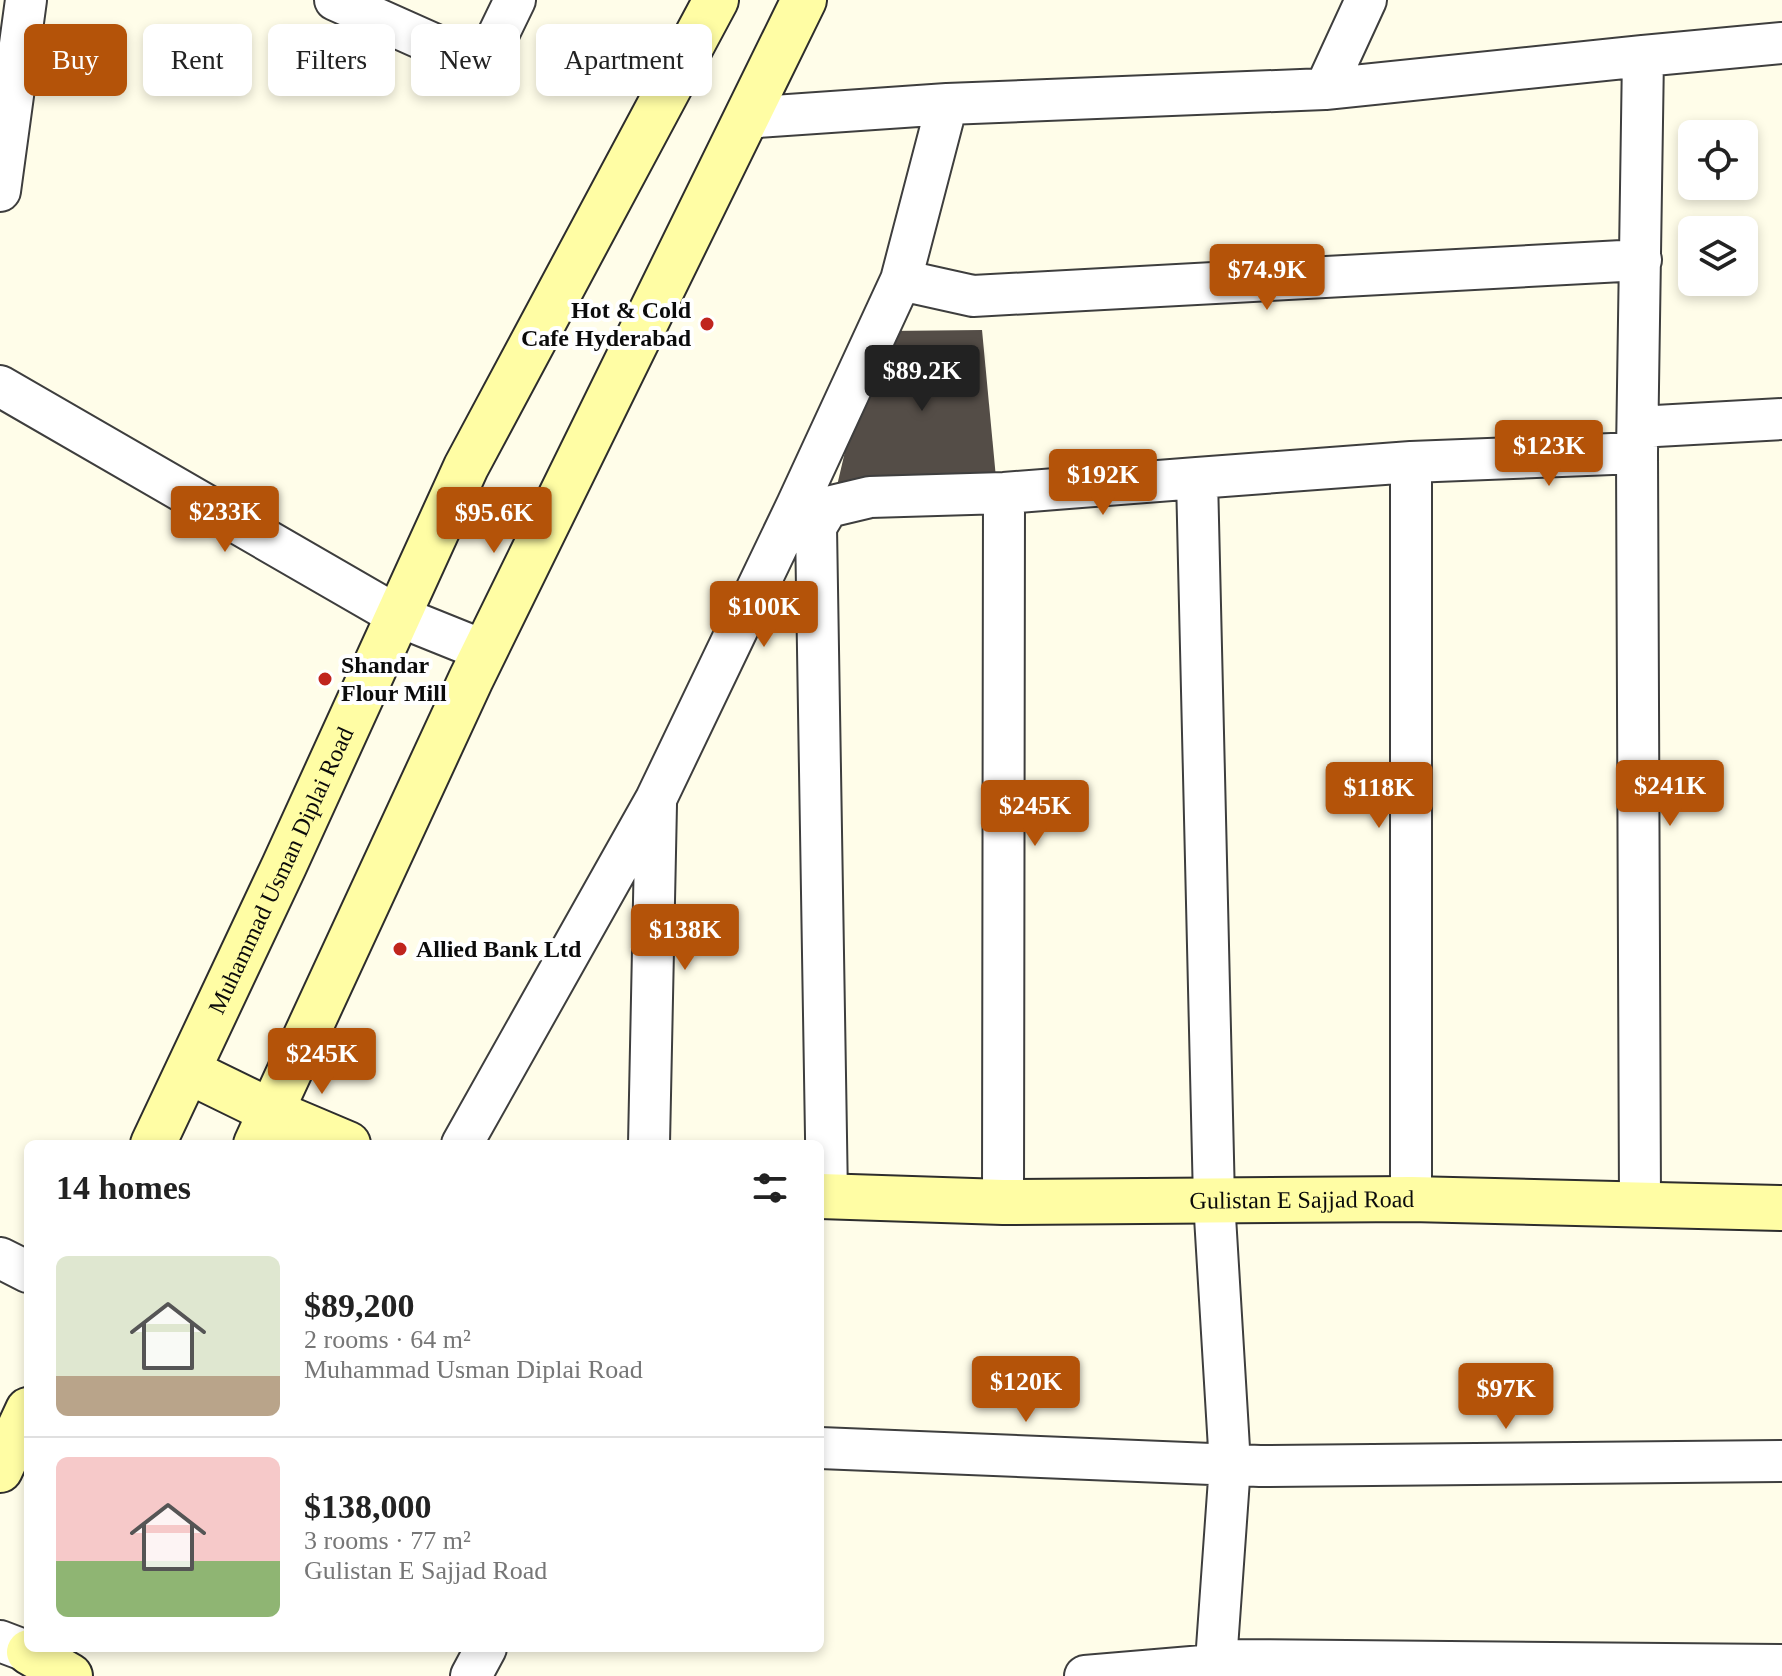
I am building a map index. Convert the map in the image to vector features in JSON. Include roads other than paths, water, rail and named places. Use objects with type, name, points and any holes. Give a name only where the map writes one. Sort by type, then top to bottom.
[{"type":"street","points":[[0,191],[26,0]]},
{"type":"street","points":[[335,0],[483,66],[515,0]]},
{"type":"street","name":"Muhammad Usman Diplai Road","points":[[155,1140],[466,467],[716,0]]},
{"type":"street","points":[[263,1128],[485,651],[804,0]]},
{"type":"street","points":[[1325,89],[1366,0]]},
{"type":"street","points":[[745,118],[947,104],[1325,89],[1782,43]]},
{"type":"street","points":[[1640,1204],[1637,440],[1643,56]]},
{"type":"street","points":[[464,1140],[656,799],[797,505],[901,280],[947,104]]},
{"type":"street","points":[[901,280],[973,296],[1641,260]]},
{"type":"street","points":[[0,386],[398,616],[485,651]]},
{"type":"street","points":[[822,1140],[816,527],[828,507],[870,497],[1004,493],[1411,462],[1637,440],[1782,419]]},
{"type":"street","points":[[1411,462],[1411,1199]]},
{"type":"street","points":[[1197,478],[1214,1200],[1230,1465],[1222,1667]]},
{"type":"street","points":[[1003,1202],[1004,493]]},
{"type":"street","points":[[649,1140],[656,799]]},
{"type":"street","points":[[188,1071],[263,1128],[327,1140]]},
{"type":"street","name":"Gulistan E Sajjad Road","points":[[824,1196],[1003,1202],[1411,1199],[1782,1208]]},
{"type":"street","points":[[0,1258],[24,1270]]},
{"type":"street","points":[[0,1470],[24,1419]]},
{"type":"street","points":[[824,1448],[1230,1465],[1782,1461]]},
{"type":"street","points":[[471,1676],[484,1652]]},
{"type":"street","points":[[19,1654],[70,1676]]},
{"type":"street","points":[[1085,1676],[1222,1667],[1782,1665]]},
{"type":"place","name":"Hot & Cold Cafe Hyderabad","points":[[707,324]]},
{"type":"place","name":"Shandar Flour Mill","points":[[325,679]]},
{"type":"place","name":"Allied Bank Ltd","points":[[400,949]]}]
